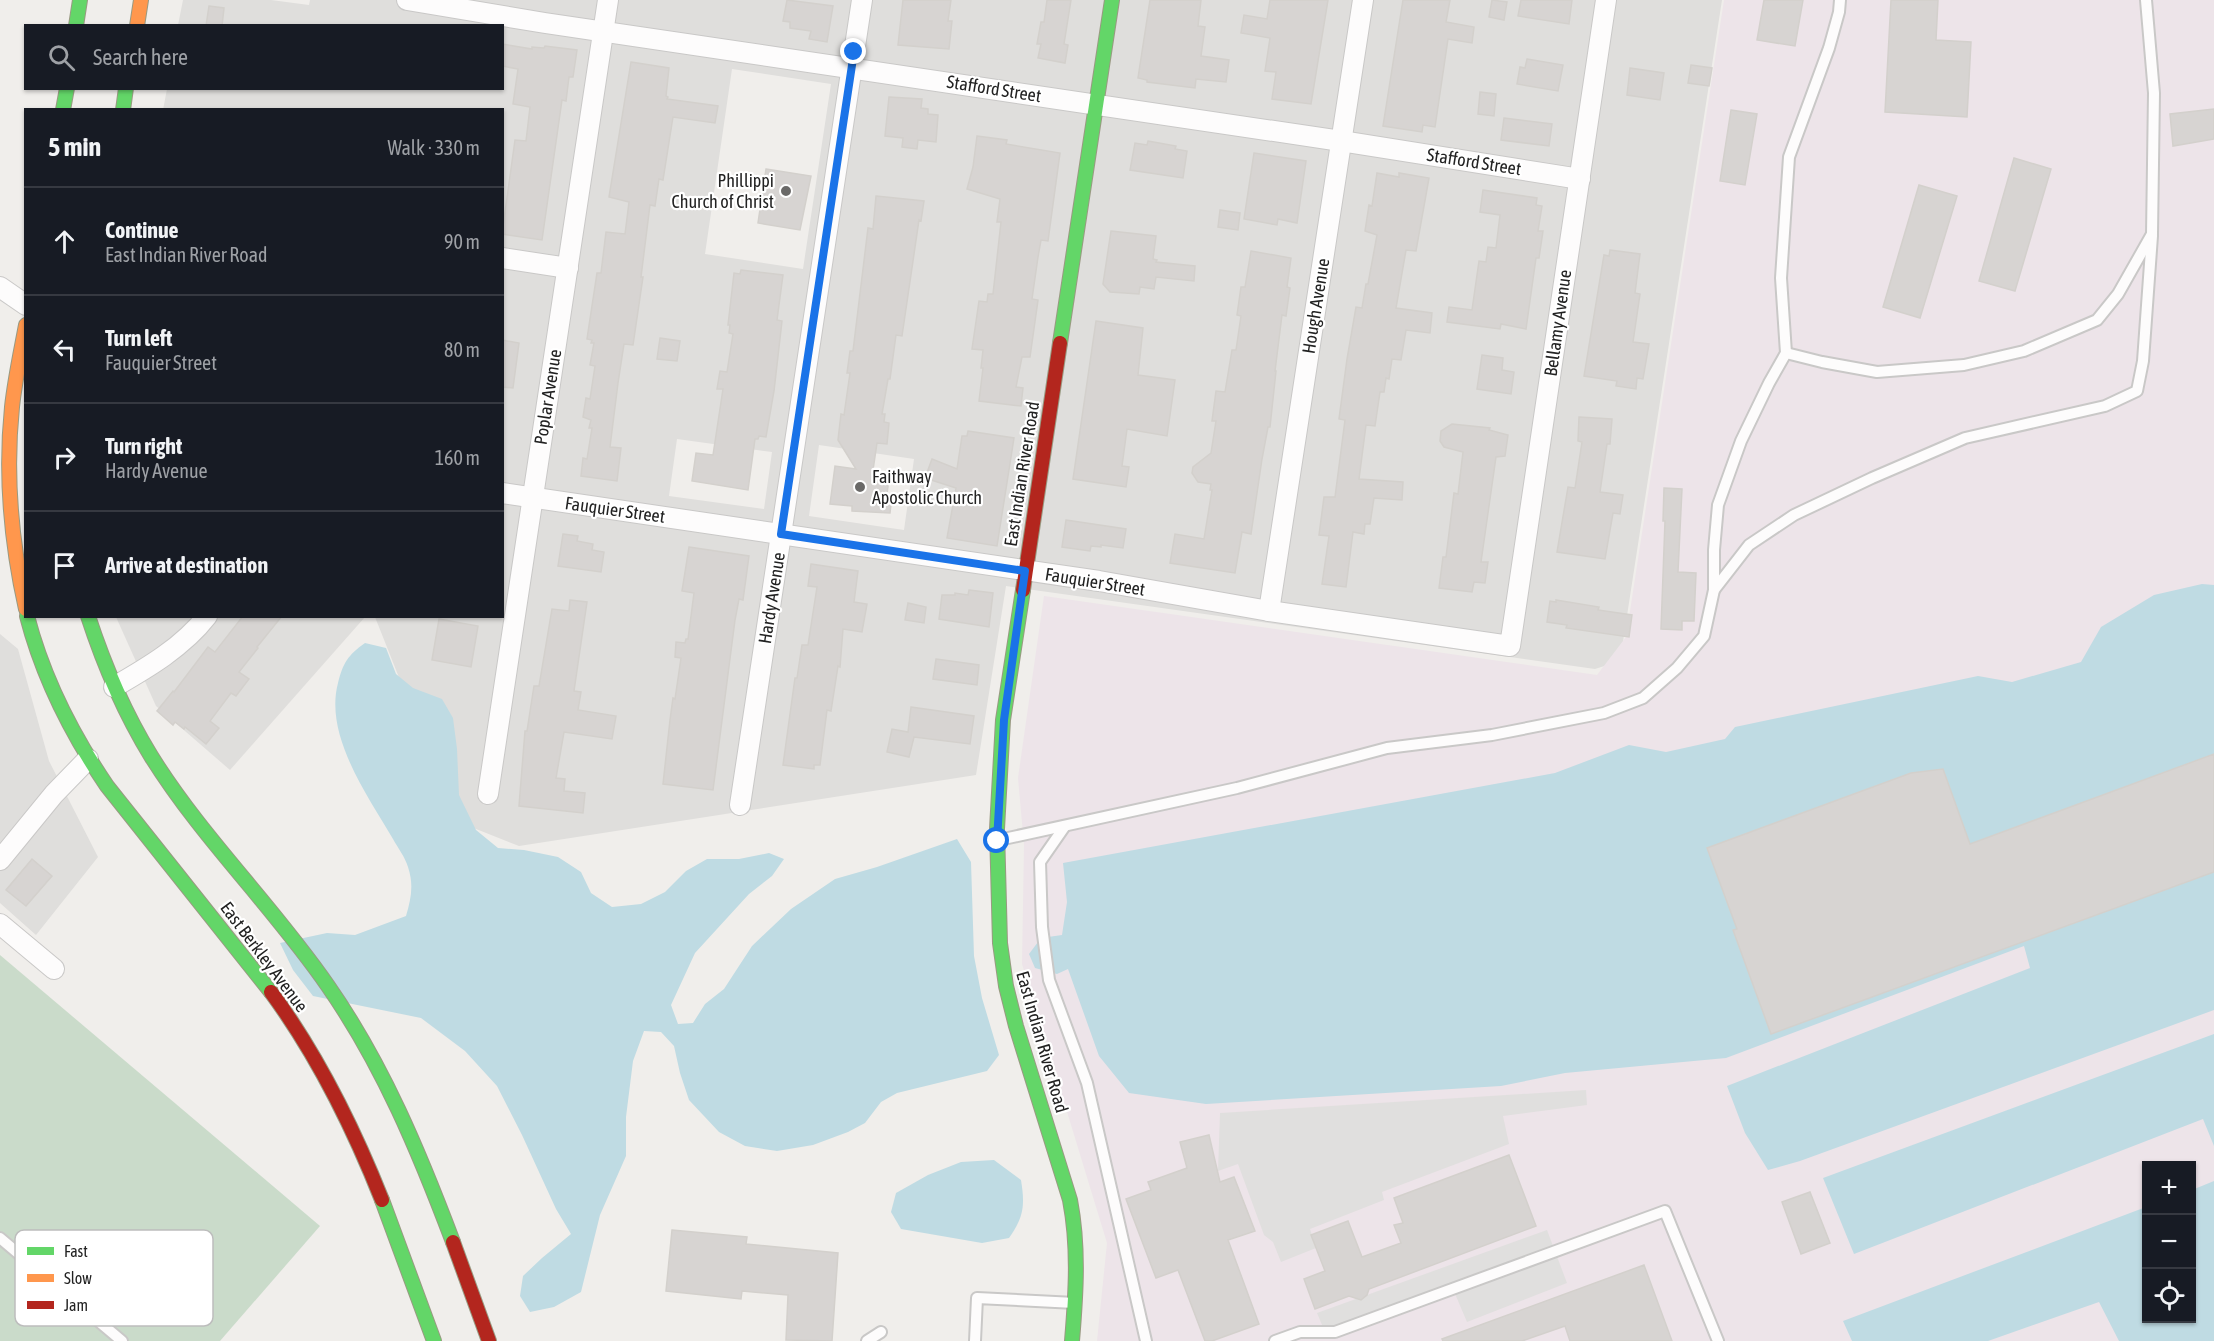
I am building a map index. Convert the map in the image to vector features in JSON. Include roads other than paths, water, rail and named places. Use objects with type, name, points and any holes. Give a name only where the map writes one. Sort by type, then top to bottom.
[{"type":"main road","points":[[76,24],[81,0]]},
{"type":"main road","points":[[137,24],[141,0]]},
{"type":"main road","name":"East Indian River Road","points":[[1072,1341],[1078,1269],[1076,1227],[1006,986],[1000,943],[997,841],[1004,720],[1112,0]]},
{"type":"main road","points":[[63,108],[67,90]]},
{"type":"main road","points":[[123,108],[126,90]]},
{"type":"main road","points":[[24,337],[10,420],[5,514],[24,600]]},
{"type":"main road","points":[[5,514],[24,504]]},
{"type":"main road","points":[[2,568],[20,583]]},
{"type":"main road","name":"East Berkley Avenue","points":[[28,618],[57,703],[88,759],[159,852],[250,964],[285,1012],[316,1061],[369,1167],[434,1341]]},
{"type":"main road","name":"East Berkley Avenue","points":[[89,618],[114,687],[132,723],[165,776],[294,938],[358,1033],[386,1082],[420,1156],[489,1341]]},
{"type":"street","name":"Stafford Street","points":[[407,0],[1580,179]]},
{"type":"street","name":"Poplar Avenue","points":[[488,794],[608,0]]},
{"type":"street","name":"Hardy Avenue","points":[[740,805],[862,0]]},
{"type":"street","name":"Hough Avenue","points":[[1269,611],[1363,0]]},
{"type":"street","name":"Bellamy Avenue","points":[[1510,646],[1606,0]]},
{"type":"street","points":[[504,258],[568,268]]},
{"type":"street","points":[[0,287],[24,304]]},
{"type":"street","name":"Fauquier Street","points":[[504,493],[1099,581],[1269,611],[1510,646]]},
{"type":"street","points":[[114,687],[176,647],[205,618]]},
{"type":"street","points":[[0,860],[54,794],[88,759]]},
{"type":"street","points":[[0,924],[54,969]]},
{"type":"lane","points":[[997,841],[1237,788],[1387,748],[1492,735],[1604,713],[1642,698],[1677,668],[1704,636],[1714,590],[1714,550],[1719,505],[1742,441],[1768,383],[1786,352],[1780,278],[1790,157],[1829,48],[1840,0]]},
{"type":"lane","points":[[1714,590],[1749,545],[1794,515],[1872,478],[1965,438],[2104,406],[2137,391],[2143,362],[2152,234],[2154,93],[2146,0]]},
{"type":"lane","points":[[1786,352],[1822,362],[1877,372],[1964,365],[2024,351],[2097,320],[2118,294],[2152,234]]},
{"type":"lane","points":[[1065,826],[1040,862],[1042,927],[1048,980],[1087,1083],[1146,1341]]},
{"type":"lane","points":[[1275,1341],[1335,1332],[1665,1211],[1718,1341]]},
{"type":"lane","points":[[0,1238],[15,1251]]},
{"type":"lane","points":[[975,1341],[977,1298],[1075,1303]]},
{"type":"lane","points":[[104,1326],[122,1341]]},
{"type":"lane","points":[[867,1341],[880,1332]]},
{"type":"water","points":[[2202,584],[2214,585],[2214,1010],[1800,1161],[1768,1170],[1745,1133],[1727,1086],[2030,968],[2024,946],[1726,1058],[1565,1073],[1501,1086],[1206,1104],[1129,1093],[1099,1056],[1068,969],[1057,974],[1035,968],[1029,954],[1041,938],[1062,935],[1067,902],[1063,863],[1555,773],[1629,745],[1666,752],[1725,739],[1735,727],[1978,676],[2012,682],[2081,662],[2101,627],[2154,595]]},
{"type":"water","points":[[365,643],[386,648],[396,674],[413,688],[442,699],[453,718],[459,795],[476,830],[498,848],[524,850],[558,857],[581,872],[591,893],[612,907],[641,904],[665,892],[686,871],[707,859],[739,859],[769,853],[784,859],[772,876],[749,894],[695,953],[671,1005],[678,1024],[693,1023],[705,1004],[724,989],[752,946],[791,909],[835,879],[957,839],[971,862],[974,956],[982,998],[999,1055],[987,1071],[897,1093],[881,1102],[865,1123],[848,1132],[813,1145],[777,1151],[745,1146],[719,1132],[689,1100],[674,1046],[661,1032],[644,1031],[633,1061],[626,1117],[626,1156],[600,1215],[581,1292],[554,1307],[530,1312],[520,1296],[523,1276],[571,1234],[556,1209],[497,1086],[465,1051],[421,1018],[313,996],[293,970],[280,943],[327,933],[355,935],[406,916],[411,886],[407,863],[361,785],[351,765],[337,724],[335,703],[342,670],[350,656]]},
{"type":"water","points":[[2214,1034],[2214,1146],[2203,1119],[1854,1254],[1823,1178]]},
{"type":"water","points":[[994,1160],[1021,1180],[1022,1210],[1018,1224],[1009,1238],[982,1243],[901,1229],[891,1212],[896,1193],[928,1175],[961,1162]]},
{"type":"water","points":[[2214,1181],[2214,1341],[2119,1341],[2099,1302],[1988,1341],[1852,1341],[1843,1321],[2142,1209],[2142,1323],[2196,1323],[2196,1188]]},
{"type":"place","name":"Phillippi Church of Christ","points":[[786,191]]},
{"type":"place","name":"Faithway Apostolic Church","points":[[860,487]]}]
